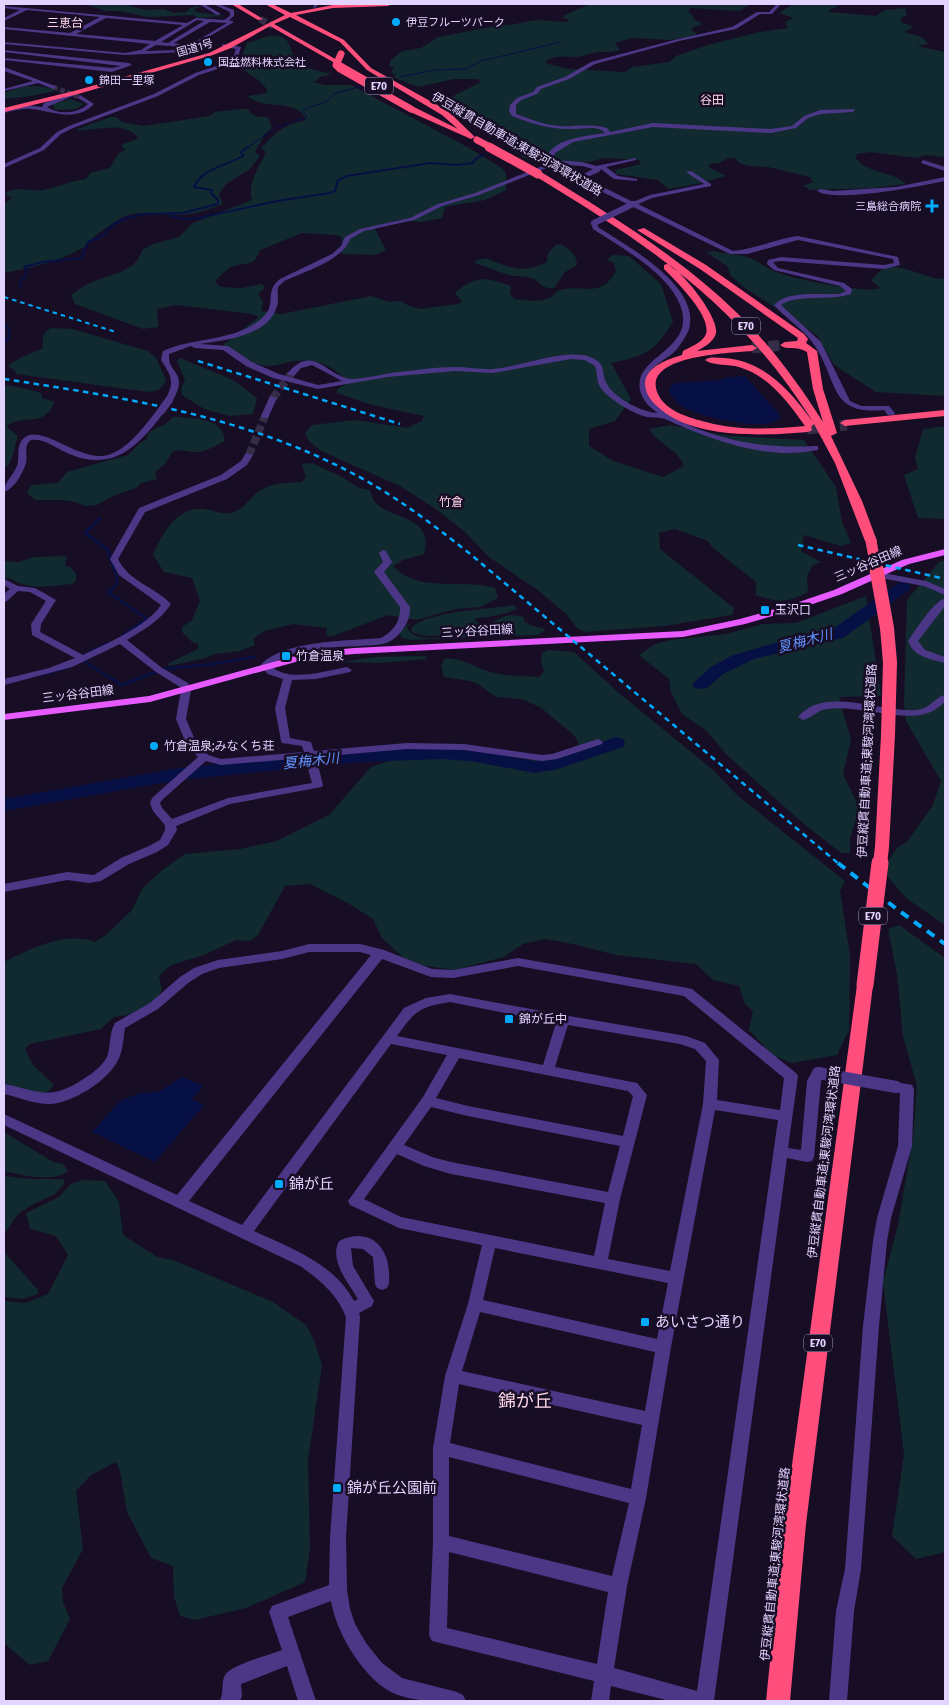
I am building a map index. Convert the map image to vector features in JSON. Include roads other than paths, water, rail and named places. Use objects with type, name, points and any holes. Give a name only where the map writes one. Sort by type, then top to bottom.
[{"type":"highway","points":[[234,4],[264,18],[243,4]]},
{"type":"highway","points":[[262,4],[337,38],[369,69],[449,116],[474,139]]},
{"type":"highway","points":[[268,4],[337,42],[342,48],[336,65],[340,69],[474,139]]},
{"type":"highway","name":"国道1号","points":[[4,109],[78,95],[228,46],[286,15],[316,6],[344,4]]},
{"type":"highway","name":"国道1号","points":[[286,15],[334,7],[388,4]]},
{"type":"highway","name":"伊豆縦貫自動車道;東駿河湾環状道路","points":[[276,25],[415,108]]},
{"type":"highway","name":"国道1号","points":[[4,109],[228,46]]},
{"type":"highway","name":"伊豆縦貫自動車道;東駿河湾環状道路","points":[[474,139],[538,174],[586,204],[686,272],[730,310],[753,333],[795,384],[844,468],[858,501],[871,542],[887,628],[890,662],[882,846],[795,1524],[778,1701]]},
{"type":"highway","points":[[586,204],[664,241],[685,254],[801,336],[803,339],[801,344]]},
{"type":"highway","points":[[610,220],[675,275],[690,292],[712,326],[712,333],[707,340],[653,374],[650,381],[650,389],[656,400],[681,417],[710,427],[740,432],[776,432],[806,428]]},
{"type":"highway","points":[[785,346],[801,344],[812,351],[818,389],[844,468]]},
{"type":"highway","points":[[671,364],[696,355],[753,349]]},
{"type":"highway","points":[[671,364],[705,360],[731,361],[754,368],[763,373],[773,381],[801,412],[858,501]]},
{"type":"highway","points":[[846,424],[945,415]]},
{"type":"main road","name":"三ッ谷谷田線","points":[[4,717],[150,699],[310,655],[354,651],[683,634],[711,629],[795,606],[915,560],[945,552]]},
{"type":"street","points":[[201,4],[219,14]]},
{"type":"street","points":[[215,4],[232,11],[232,16],[225,21]]},
{"type":"street","points":[[608,134],[604,128],[599,127],[558,128],[523,120],[514,115],[513,104],[519,99],[535,93],[539,88],[567,78],[593,63],[678,40],[736,27],[759,13],[770,13],[779,4]]},
{"type":"street","points":[[49,11],[60,5]]},
{"type":"street","points":[[4,7],[187,24]]},
{"type":"street","points":[[4,20],[26,9]]},
{"type":"street","points":[[4,14],[28,16]]},
{"type":"street","points":[[48,48],[106,16]]},
{"type":"street","points":[[4,43],[114,54],[180,52],[232,22],[196,19],[135,53]]},
{"type":"street","points":[[4,20],[14,22]]},
{"type":"street","points":[[169,44],[208,20]]},
{"type":"street","points":[[84,22],[103,23]]},
{"type":"street","points":[[4,28],[193,46]]},
{"type":"street","points":[[73,28],[92,29]]},
{"type":"street","points":[[167,29],[176,30]]},
{"type":"street","points":[[156,35],[166,36]]},
{"type":"street","points":[[4,166],[42,149],[59,133],[71,127],[156,95],[197,74],[234,62],[240,48],[228,46]]},
{"type":"street","points":[[126,47],[145,49]]},
{"type":"street","points":[[35,62],[60,49]]},
{"type":"street","points":[[4,51],[129,65],[112,70],[4,59]]},
{"type":"street","points":[[43,68],[50,64]]},
{"type":"street","points":[[4,70],[53,87]]},
{"type":"street","points":[[4,90],[37,82]]},
{"type":"street","points":[[4,109],[27,107],[48,111],[70,113],[84,110],[90,106],[90,101],[78,95],[46,104],[44,106],[48,111]]},
{"type":"street","points":[[4,102],[16,103],[37,100]]},
{"type":"street","points":[[4,490],[19,470],[22,464],[21,448],[31,437],[39,436],[77,455],[89,458],[105,458],[122,451],[141,435],[169,400],[176,388],[177,378],[165,360],[165,356],[171,350],[247,331],[264,319],[274,308],[276,301],[273,294],[275,286],[297,272],[334,255],[344,247],[347,238],[362,230],[412,219],[440,205],[477,194],[547,166],[552,152],[562,145],[608,134],[662,125],[771,131],[794,127],[806,117],[824,111],[853,110]]},
{"type":"street","points":[[4,158],[15,161]]},
{"type":"street","points":[[550,162],[599,167],[634,159]]},
{"type":"street","points":[[923,162],[945,169]]},
{"type":"street","points":[[599,167],[605,173],[612,176],[635,180]]},
{"type":"street","points":[[599,167],[596,171],[582,177],[582,180],[635,201],[732,253],[747,252],[785,240],[798,238],[896,258],[898,264],[884,267],[781,259],[770,262],[776,269],[842,284],[850,290],[849,293],[840,296],[789,298],[777,305],[818,344],[847,402],[862,409],[886,408],[891,413]]},
{"type":"street","points":[[689,172],[709,185],[635,201],[594,223],[595,228],[636,255],[673,286],[684,302],[687,313],[684,333],[674,348],[646,372],[641,385],[647,400],[665,415],[696,431],[729,442],[768,448],[815,448]]},
{"type":"street","points":[[820,191],[833,193],[909,187],[945,179]]},
{"type":"street","points":[[188,345],[225,348],[249,364],[276,376],[311,386],[324,387],[387,375],[445,370],[493,371],[557,359],[586,358],[596,362],[599,366],[603,385],[622,401],[650,417],[665,415]]},
{"type":"street","points":[[291,374],[303,363],[311,362],[320,365],[339,378],[350,381]]},
{"type":"street","points":[[265,416],[273,398]]},
{"type":"street","points":[[4,682],[60,668],[121,640],[165,609],[166,604],[122,575],[114,559],[119,547],[142,510],[224,477],[244,463],[249,455]]},
{"type":"street","points":[[347,670],[288,677],[273,673],[266,666],[268,661],[279,655],[315,648],[383,641],[392,635],[406,618],[406,613],[405,607],[379,572],[388,562],[383,553]]},
{"type":"street","points":[[878,575],[926,584],[945,592]]},
{"type":"street","points":[[4,582],[16,588],[32,590],[51,600],[36,624],[35,634],[82,658]]},
{"type":"street","points":[[4,598],[16,588]]},
{"type":"street","points":[[945,601],[913,641],[915,647],[920,652],[945,660]]},
{"type":"street","points":[[121,640],[159,670],[184,685],[186,690],[181,719],[190,741],[204,757],[220,762],[311,758],[407,746],[464,747],[542,758],[553,757],[598,742]]},
{"type":"street","points":[[170,824],[228,802],[318,785],[307,744],[286,741],[285,738],[280,708],[288,677]]},
{"type":"street","points":[[802,717],[811,710],[839,704],[916,713],[928,710],[945,698]]},
{"type":"street","points":[[4,888],[68,876],[89,879],[97,878],[125,861],[164,842],[171,830],[170,824],[157,808],[155,803],[157,798],[204,757]]},
{"type":"street","points":[[4,1089],[51,1100],[64,1096],[77,1089],[109,1064],[115,1050],[119,1026],[154,1006],[184,980],[208,968],[226,962],[282,955],[309,948],[360,948],[430,973],[453,974],[518,962],[688,992],[791,1076],[782,1152],[704,1701],[438,1635],[441,1542],[441,1448],[453,1376],[475,1304],[490,1240]]},
{"type":"street","points":[[180,1202],[380,954]]},
{"type":"street","points":[[244,1233],[408,1011],[430,1001],[450,998],[563,1020],[681,1039],[700,1046],[713,1060],[710,1104],[663,1347],[638,1498],[618,1586],[600,1701]]},
{"type":"street","points":[[548,1070],[563,1020]]},
{"type":"street","points":[[388,1039],[632,1087],[640,1095],[600,1262]]},
{"type":"street","points":[[456,1052],[428,1100],[355,1202],[399,1222],[677,1279]]},
{"type":"street","points":[[782,1152],[807,1157],[814,1081],[818,1073],[907,1089],[905,1146],[884,1218],[880,1241],[871,1326],[853,1569],[844,1611],[838,1701]]},
{"type":"street","points":[[428,1100],[468,1111],[628,1142]]},
{"type":"street","points":[[710,1104],[786,1116]]},
{"type":"street","points":[[4,1119],[306,1262],[330,1280],[348,1300],[353,1317],[338,1537],[338,1590],[341,1609],[348,1628],[360,1649],[376,1669],[398,1686],[457,1701]]},
{"type":"street","points":[[396,1146],[429,1162],[451,1168],[614,1199]]},
{"type":"street","points":[[350,1310],[367,1301],[344,1264],[342,1256],[344,1245],[349,1242],[362,1242],[377,1252],[381,1258],[382,1284]]},
{"type":"street","points":[[475,1304],[663,1347]]},
{"type":"street","points":[[453,1376],[651,1420]]},
{"type":"street","points":[[441,1448],[638,1498]]},
{"type":"street","points":[[441,1542],[618,1586]]},
{"type":"street","points":[[307,1701],[278,1612],[338,1590]]},
{"type":"street","points":[[229,1701],[233,1696],[230,1682],[235,1677],[292,1655]]},
{"type":"waterway","points":[[400,77],[435,70],[465,69],[481,61],[561,42]]},
{"type":"waterway","points":[[247,148],[276,128],[307,117],[302,110],[328,101],[333,94],[362,86]]},
{"type":"waterway","points":[[172,213],[183,213],[218,204],[218,200],[211,193],[212,190],[194,187],[209,171],[243,156],[241,152],[248,147]]},
{"type":"waterway","points":[[172,213],[170,216],[185,219],[198,218],[277,201],[330,193],[335,191],[338,180],[347,176],[430,163],[456,165],[473,163],[475,159],[483,155]]},
{"type":"waterway","points":[[21,288],[20,281],[25,277],[27,270],[24,267],[43,262],[81,258],[88,242],[102,236],[114,224],[127,218],[145,214],[172,213]]},
{"type":"waterway","points":[[4,323],[9,330],[9,337],[4,344]]},
{"type":"waterway","points":[[100,518],[85,533],[108,550],[117,581],[116,585],[108,592],[147,619],[124,634]]},
{"type":"waterway","name":"夏梅木川","points":[[701,684],[717,670],[737,660],[770,649],[823,639],[837,634],[903,587]]},
{"type":"waterway","points":[[82,656],[108,643]]},
{"type":"waterway","points":[[164,669],[213,664],[254,657]]},
{"type":"waterway","points":[[83,661],[122,685],[158,671]]},
{"type":"waterway","points":[[40,675],[70,667]]},
{"type":"waterway","name":"夏梅木川","points":[[4,805],[179,774],[359,756],[442,753],[470,755],[535,767],[551,765],[616,743]]},
{"type":"tunnel","points":[[260,19],[273,26]]},
{"type":"tunnel","points":[[53,87],[80,97]]},
{"type":"tunnel","points":[[752,348],[785,345]]},
{"type":"tunnel","points":[[273,398],[291,374]]},
{"type":"tunnel","points":[[249,455],[265,416]]},
{"type":"tunnel","points":[[807,429],[847,425]]},
{"type":"railway","points":[[4,297],[116,332]]},
{"type":"railway","points":[[198,361],[400,424]]},
{"type":"railway","points":[[4,379],[93,393],[181,411],[225,423],[267,436],[309,453],[366,481],[411,509],[469,553],[839,864]]},
{"type":"railway","points":[[798,545],[945,579]]},
{"type":"railway","points":[[838,863],[945,944]]},
{"type":"place","name":"伊豆フルーツパーク","points":[[396,22]]},
{"type":"place","name":"国益燃料株式会社","points":[[208,62]]},
{"type":"place","name":"錦田一里塚","points":[[89,80]]},
{"type":"place","name":"三島総合病院","points":[[932,206]]},
{"type":"place","name":"玉沢口","points":[[765,610]]},
{"type":"place","name":"竹倉温泉","points":[[286,656]]},
{"type":"place","name":"竹倉温泉;みなくち荘","points":[[154,746]]},
{"type":"place","name":"錦が丘中","points":[[509,1019]]},
{"type":"place","name":"錦が丘","points":[[279,1184]]},
{"type":"place","name":"あいさつ通り","points":[[645,1322]]},
{"type":"place","name":"錦が丘公園前","points":[[337,1488]]},
{"type":"district","name":"三恵台","points":[[65,23]]},
{"type":"district","name":"谷田","points":[[712,100]]},
{"type":"district","name":"竹倉","points":[[451,502]]},
{"type":"district","name":"錦が丘","points":[[525,1401]]}]
